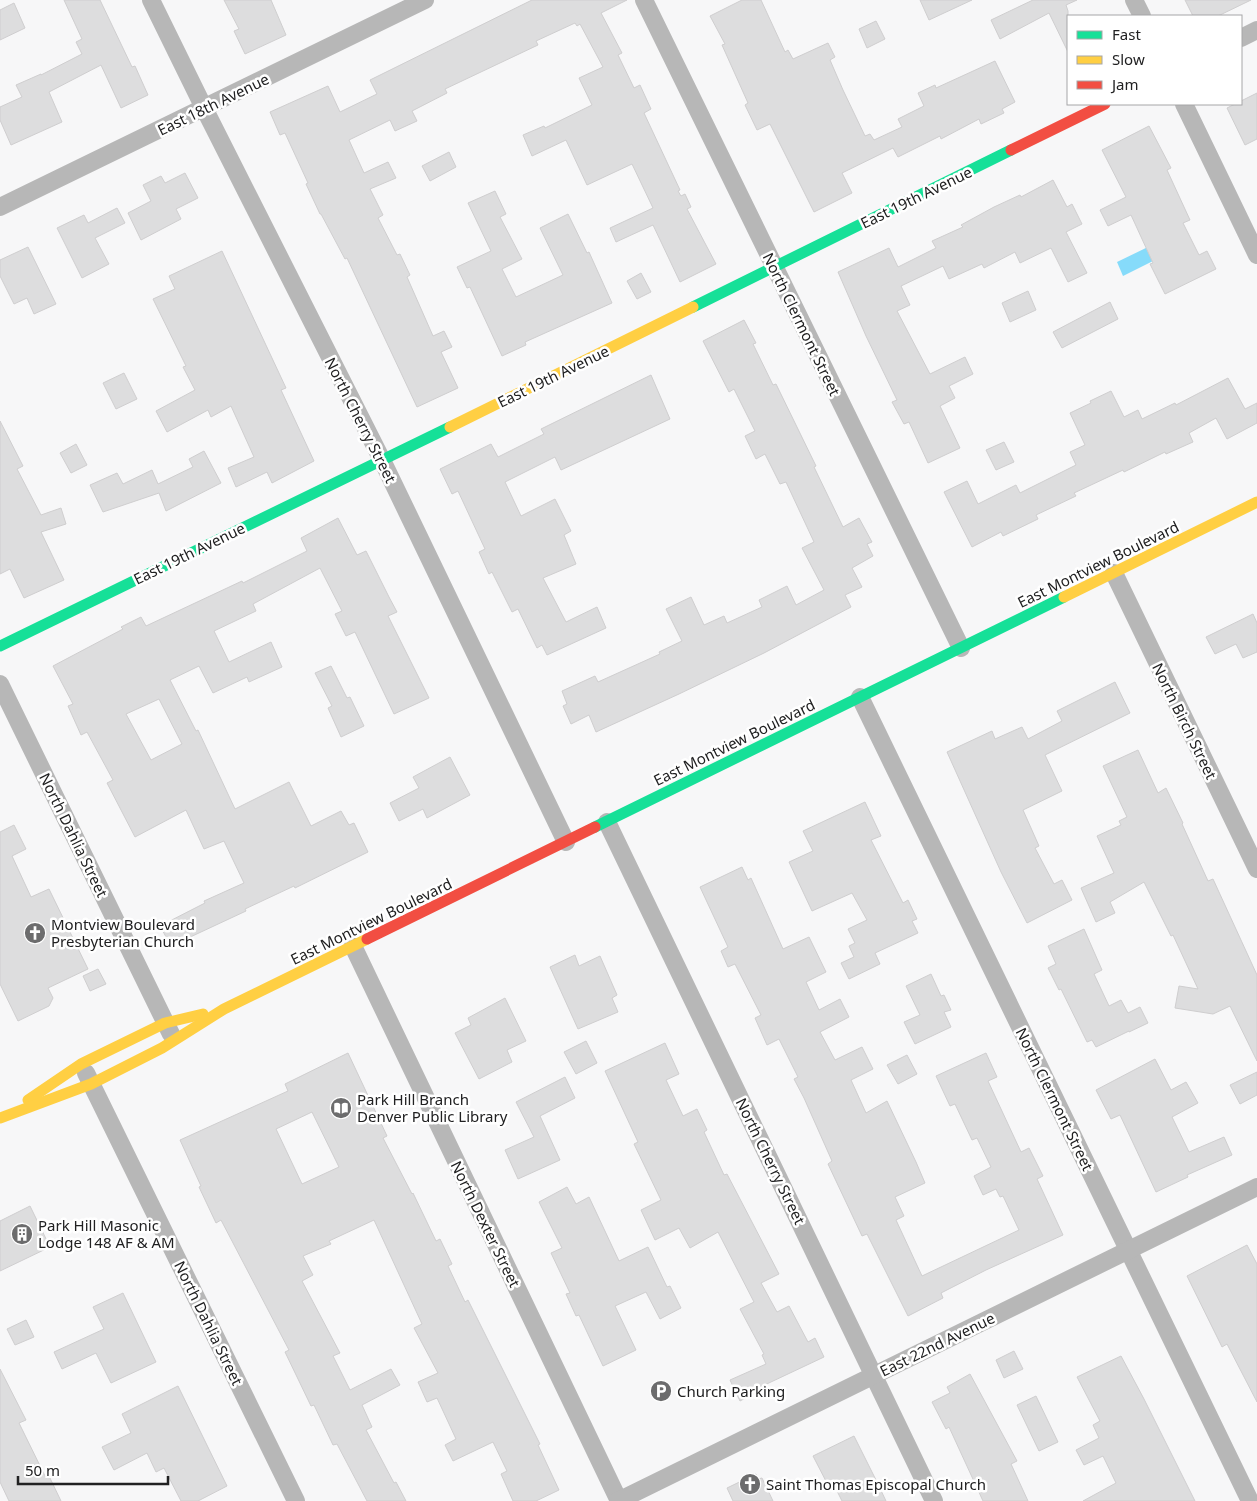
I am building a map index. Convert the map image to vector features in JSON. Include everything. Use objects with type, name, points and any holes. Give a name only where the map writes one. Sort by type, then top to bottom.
[{"type":"street","name":"North Cherry Street","points":[[152,0],[204,108],[382,460],[566,842]]},
{"type":"street","name":"East 18th Avenue","points":[[0,207],[425,0]]},
{"type":"street","name":"North Clermont Street","points":[[644,0],[961,648]]},
{"type":"street","points":[[1134,0],[1142,15]]},
{"type":"street","points":[[1242,38],[1257,30]]},
{"type":"street","name":"East 19th Avenue","points":[[0,646],[1103,105]]},
{"type":"street","points":[[1184,105],[1257,255]]},
{"type":"street","name":"East Montview Boulevard","points":[[2,1117],[91,1084],[174,1040],[224,1009],[1257,502]]},
{"type":"street","name":"North Birch Street","points":[[1114,573],[1257,869]]},
{"type":"street","name":"North Dahlia Street","points":[[0,684],[174,1040]]},
{"type":"street","name":"North Clermont Street","points":[[860,697],[1250,1501]]},
{"type":"street","name":"North Cherry Street","points":[[606,822],[934,1501]]},
{"type":"street","name":"North Dexter Street","points":[[352,946],[619,1501]]},
{"type":"street","name":"East Montview Boulevard","points":[[2,1117],[67,1072],[165,1023],[224,1009]]},
{"type":"street","name":"North Dahlia Street","points":[[81,1064],[296,1501]]},
{"type":"street","name":"East 22nd Avenue","points":[[619,1501],[1257,1188]]},
{"type":"water","points":[[1150,246],[1157,259],[1123,276],[1117,262]]},
{"type":"building","points":[[64,0],[100,0],[132,67],[135,66],[148,95],[121,108],[101,65],[49,92],[62,122],[11,145],[0,120],[0,107],[22,97],[16,85],[41,75],[82,54],[76,42],[82,39]]},
{"type":"building","points":[[224,0],[271,0],[286,35],[245,54],[234,31],[239,29]]},
{"type":"building","points":[[532,0],[627,0],[601,13],[622,53],[618,55],[634,88],[640,85],[651,109],[644,113],[680,190],[678,191],[681,196],[685,194],[691,207],[687,209],[716,264],[680,282],[653,225],[616,242],[610,228],[653,208],[632,164],[587,185],[566,140],[532,156],[523,135],[544,126],[545,128],[592,105],[579,78],[603,67],[580,24],[577,26],[575,23],[536,41],[538,45],[445,89],[447,93],[412,111],[417,121],[395,131],[390,120],[349,140],[364,173],[388,162],[396,178],[370,189],[383,215],[378,218],[397,255],[400,254],[410,275],[407,277],[433,336],[444,331],[452,347],[441,352],[458,388],[417,407],[347,258],[345,259],[320,214],[285,133],[280,135],[270,112],[328,86],[340,112],[377,94],[370,80]]},
{"type":"building","points":[[742,0],[761,0],[785,52],[788,50],[793,59],[828,43],[835,57],[830,60],[843,90],[865,136],[870,134],[874,140],[902,127],[898,119],[924,106],[918,93],[935,85],[936,88],[995,61],[1015,102],[1002,109],[1004,113],[981,124],[979,119],[941,139],[940,136],[898,157],[893,148],[842,173],[852,193],[814,212],[770,124],[757,130],[745,105],[748,103],[722,45],[725,44],[710,16]]},
{"type":"building","points":[[920,0],[972,0],[929,20]]},
{"type":"building","points":[[1033,0],[1077,0],[1066,5],[1068,11],[1067,50],[1049,13],[1000,39],[991,20]]},
{"type":"building","points":[[1185,0],[1251,0],[1220,15],[1192,15]]},
{"type":"building","points":[[14,3],[25,28],[0,40],[0,10]]},
{"type":"building","points":[[876,21],[885,39],[867,48],[859,29]]},
{"type":"building","points":[[1257,93],[1257,139],[1245,145],[1227,108],[1233,105],[1242,105],[1242,100]]},
{"type":"building","points":[[1149,126],[1171,168],[1167,170],[1190,220],[1183,223],[1199,255],[1207,251],[1216,269],[1165,294],[1150,264],[1153,263],[1131,215],[1108,226],[1100,210],[1126,197],[1102,150]]},
{"type":"building","points":[[449,152],[456,167],[430,181],[422,166]]},
{"type":"building","points":[[185,173],[198,198],[176,209],[181,219],[141,240],[128,213],[151,201],[143,185],[161,176],[165,183]]},
{"type":"building","points":[[1053,180],[1067,207],[1072,204],[1082,224],[1066,232],[1087,273],[1068,282],[1051,248],[1020,263],[1015,252],[984,268],[982,264],[949,279],[943,266],[901,286],[910,305],[897,311],[930,374],[965,357],[973,374],[949,386],[955,398],[940,406],[960,448],[928,463],[909,422],[904,424],[892,402],[897,400],[838,272],[889,248],[898,267],[936,248],[932,241],[963,227],[961,225],[994,207],[1020,195],[1021,197]]},
{"type":"building","points":[[495,191],[506,214],[500,217],[522,259],[502,269],[516,297],[563,275],[540,228],[568,214],[587,253],[589,252],[612,303],[525,342],[526,345],[502,356],[470,287],[467,288],[457,267],[491,251],[468,203]]},
{"type":"building","points":[[117,208],[125,223],[95,238],[109,264],[82,278],[57,228],[84,215],[88,223]]},
{"type":"building","points":[[28,247],[56,304],[34,314],[27,298],[14,304],[0,276],[0,260]]},
{"type":"building","points":[[222,251],[286,388],[281,390],[314,461],[272,483],[267,472],[236,487],[228,468],[254,457],[231,406],[211,417],[208,410],[167,432],[156,411],[195,390],[183,367],[186,366],[153,299],[175,289],[169,276]]},
{"type":"building","points":[[641,273],[651,292],[637,299],[627,281]]},
{"type":"building","points":[[1028,291],[1036,310],[1010,322],[1002,303]]},
{"type":"building","points":[[1110,302],[1118,319],[1062,348],[1053,332]]},
{"type":"building","points":[[744,320],[756,343],[753,344],[773,385],[776,384],[843,527],[859,518],[872,542],[867,544],[873,556],[852,568],[862,587],[845,595],[851,607],[764,653],[679,694],[596,732],[589,715],[571,724],[563,706],[567,704],[562,691],[595,676],[598,682],[660,654],[659,652],[682,641],[666,609],[691,597],[704,625],[724,616],[727,623],[762,607],[759,600],[787,586],[796,605],[824,590],[802,548],[814,542],[786,482],[780,484],[765,454],[756,459],[745,436],[755,431],[734,389],[729,392],[703,341]]},
{"type":"building","points":[[124,373],[137,399],[116,409],[103,383]]},
{"type":"building","points":[[651,375],[670,419],[561,470],[555,457],[505,482],[521,516],[555,499],[571,531],[564,535],[576,564],[543,578],[566,622],[597,607],[606,628],[547,655],[542,645],[537,648],[518,609],[512,612],[492,572],[489,574],[479,552],[485,549],[458,491],[452,494],[440,469],[491,444],[498,457],[544,434],[541,429]]},
{"type":"building","points":[[1228,378],[1245,409],[1257,403],[1257,423],[1227,439],[1216,418],[1189,433],[1193,442],[1166,454],[1165,452],[1124,472],[1123,470],[1074,493],[1076,496],[1036,515],[1038,519],[1003,536],[1001,532],[972,547],[944,492],[967,481],[978,504],[1016,485],[1020,493],[1076,465],[1070,452],[1085,445],[1070,413],[1111,391],[1124,417],[1138,410],[1142,419],[1175,403],[1176,405]]},
{"type":"building","points":[[0,421],[23,466],[17,469],[41,515],[61,508],[66,524],[41,532],[64,580],[24,598],[10,569],[0,574]]},
{"type":"building","points":[[1004,442],[1014,462],[996,470],[986,450]]},
{"type":"building","points":[[76,444],[87,465],[71,473],[60,453]]},
{"type":"building","points":[[204,451],[221,483],[166,511],[159,493],[103,512],[90,485],[117,473],[123,484],[152,470],[158,484],[193,467],[189,459]]},
{"type":"building","points":[[338,518],[357,555],[366,551],[397,612],[388,616],[429,698],[394,714],[355,632],[346,636],[335,614],[342,611],[320,568],[253,604],[256,611],[214,631],[229,662],[271,642],[282,667],[249,682],[247,677],[213,693],[199,666],[170,680],[196,731],[198,730],[235,809],[289,782],[311,826],[341,811],[349,825],[354,823],[368,852],[295,888],[294,886],[245,909],[246,911],[171,946],[160,926],[205,903],[204,901],[244,883],[224,841],[204,849],[186,810],[135,837],[107,783],[113,780],[87,732],[81,735],[68,706],[73,704],[53,666],[123,629],[121,627],[141,617],[146,626],[242,581],[243,583],[307,551],[301,538]],"holes":[[[159,699],[182,744],[151,760],[126,714]]]},
{"type":"building","points":[[1253,614],[1257,623],[1257,652],[1243,658],[1236,644],[1215,654],[1206,637]]},
{"type":"building","points":[[331,666],[347,698],[350,697],[364,726],[341,737],[328,708],[332,706],[315,673]]},
{"type":"building","points":[[1115,682],[1130,713],[1045,755],[1062,791],[1023,810],[1039,846],[1035,848],[1054,884],[1062,880],[1072,900],[1027,923],[1001,872],[947,752],[992,731],[995,739],[1022,727],[1028,739],[1062,721],[1057,711]]},
{"type":"building","points":[[1138,750],[1158,793],[1166,788],[1208,881],[1213,879],[1257,975],[1257,1061],[1230,1006],[1213,1014],[1175,1008],[1179,986],[1198,989],[1173,935],[1171,936],[1144,882],[1110,902],[1115,913],[1096,922],[1081,888],[1114,873],[1097,836],[1121,825],[1119,821],[1127,817],[1103,766]]},
{"type":"building","points":[[450,757],[470,795],[427,818],[423,809],[399,821],[390,803],[419,788],[413,777]]},
{"type":"building","points":[[865,802],[881,836],[871,840],[903,903],[908,900],[917,919],[912,921],[918,933],[875,953],[880,964],[849,979],[841,963],[854,957],[849,946],[855,943],[848,929],[867,920],[852,893],[812,911],[789,862],[813,851],[803,831]]},
{"type":"building","name":"Montview Boulevard Presbyterian Church","points":[[14,825],[26,849],[12,856],[31,897],[49,889],[88,969],[48,988],[53,998],[49,1006],[18,1021],[0,984],[0,832]]},
{"type":"building","points":[[742,867],[748,880],[751,878],[783,949],[809,937],[826,972],[806,982],[819,1010],[840,999],[849,1017],[820,1032],[835,1060],[862,1047],[873,1069],[851,1080],[866,1113],[887,1101],[916,1162],[925,1183],[895,1197],[904,1216],[896,1220],[922,1276],[1019,1230],[1003,1196],[1000,1197],[996,1189],[983,1195],[974,1176],[991,1167],[977,1138],[972,1140],[955,1104],[950,1106],[936,1076],[986,1053],[997,1077],[988,1081],[1021,1152],[1029,1148],[1043,1176],[1037,1179],[1063,1235],[941,1293],[943,1298],[908,1316],[867,1234],[862,1236],[828,1164],[832,1161],[794,1079],[798,1077],[779,1039],[767,1045],[755,1018],[761,1015],[735,964],[728,967],[721,951],[728,947],[700,887]]},
{"type":"building","points":[[1084,929],[1102,970],[1094,974],[1109,1006],[1121,1000],[1128,1013],[1140,1007],[1148,1023],[1096,1047],[1092,1040],[1087,1042],[1061,989],[1059,990],[1048,968],[1056,964],[1048,946]]},
{"type":"building","points":[[575,955],[579,966],[600,956],[617,995],[612,998],[618,1012],[578,1029],[550,967]]},
{"type":"building","points":[[98,969],[106,984],[90,991],[83,976]]},
{"type":"building","points":[[931,974],[941,996],[944,995],[951,1010],[944,1012],[951,1027],[915,1044],[904,1022],[920,1015],[906,986]]},
{"type":"building","points":[[505,998],[526,1041],[507,1050],[512,1062],[479,1079],[455,1033],[471,1025],[468,1018]]},
{"type":"building","points":[[586,1041],[597,1063],[576,1074],[564,1052]]},
{"type":"building","points":[[665,1043],[679,1074],[666,1080],[683,1116],[697,1109],[707,1130],[704,1132],[724,1175],[727,1174],[779,1274],[761,1283],[777,1312],[789,1306],[808,1342],[815,1338],[824,1357],[754,1390],[755,1393],[740,1401],[730,1380],[766,1364],[762,1355],[764,1354],[740,1309],[754,1302],[718,1232],[690,1248],[679,1228],[655,1240],[641,1210],[661,1200],[634,1144],[638,1142],[605,1071]]},
{"type":"building","points":[[348,1053],[387,1136],[383,1138],[413,1193],[436,1241],[440,1239],[452,1264],[448,1266],[465,1302],[468,1300],[540,1444],[538,1445],[559,1490],[536,1501],[513,1501],[501,1474],[507,1471],[493,1442],[453,1461],[445,1445],[456,1439],[437,1398],[427,1402],[418,1382],[438,1373],[414,1328],[422,1324],[374,1220],[329,1241],[331,1244],[303,1256],[313,1275],[302,1281],[340,1353],[333,1356],[350,1390],[391,1369],[400,1385],[362,1405],[372,1427],[366,1430],[394,1483],[396,1482],[406,1501],[367,1501],[337,1444],[333,1445],[314,1405],[311,1406],[285,1352],[289,1350],[221,1220],[216,1223],[180,1140],[288,1091],[285,1084]],"holes":[[[312,1112],[339,1167],[302,1184],[276,1129]]]},
{"type":"building","points":[[907,1055],[917,1074],[898,1084],[887,1065]]},
{"type":"building","points":[[1155,1059],[1171,1090],[1186,1082],[1198,1103],[1172,1117],[1189,1152],[1224,1137],[1232,1155],[1187,1175],[1188,1177],[1156,1192],[1120,1115],[1111,1119],[1096,1090]]},
{"type":"building","points":[[1257,1072],[1257,1095],[1240,1104],[1230,1085]]},
{"type":"building","points":[[565,1077],[575,1098],[540,1116],[560,1160],[518,1179],[505,1150],[534,1137],[516,1102]]},
{"type":"building","points":[[567,1187],[576,1204],[589,1197],[619,1261],[648,1247],[667,1287],[670,1286],[681,1308],[660,1319],[646,1292],[615,1306],[636,1350],[603,1366],[579,1315],[576,1316],[566,1294],[570,1293],[551,1253],[562,1248],[539,1202]]},
{"type":"building","name":"Park Hill Masonic Lodge 148 AF & AM","points":[[30,1206],[50,1247],[0,1271],[0,1221]]},
{"type":"building","points":[[1247,1245],[1257,1264],[1257,1402],[1227,1344],[1222,1347],[1187,1276]]},
{"type":"building","points":[[123,1293],[156,1362],[111,1383],[96,1353],[62,1369],[54,1352],[104,1329],[93,1307]]},
{"type":"building","points":[[26,1320],[34,1337],[15,1345],[7,1329]]},
{"type":"building","points":[[1014,1351],[1023,1369],[1004,1378],[996,1360]]},
{"type":"building","points":[[1121,1356],[1195,1501],[1083,1501],[1116,1483],[1103,1456],[1084,1465],[1076,1450],[1099,1438],[1093,1425],[1100,1421],[1077,1377]]},
{"type":"building","points":[[0,1369],[26,1420],[19,1423],[46,1478],[49,1476],[61,1501],[9,1501],[0,1482]]},
{"type":"building","points":[[970,1374],[1017,1461],[1011,1464],[1028,1501],[983,1501],[949,1427],[946,1429],[932,1402],[950,1393],[947,1387]]},
{"type":"building","points":[[178,1386],[227,1486],[198,1501],[181,1501],[164,1468],[156,1472],[147,1453],[114,1470],[102,1447],[131,1433],[122,1414]]},
{"type":"building","points":[[1036,1396],[1058,1442],[1039,1451],[1017,1405]]},
{"type":"building","points":[[854,1436],[886,1501],[842,1501],[834,1485],[829,1487],[813,1456]]},
{"type":"building","name":"Saint Thomas Episcopal Church","points":[[756,1474],[758,1479],[762,1478],[773,1501],[733,1501],[727,1488]]},
{"type":"traffic: fast","points":[[693,307],[1011,150]]},
{"type":"traffic: fast","points":[[0,646],[450,427]]},
{"type":"traffic: fast","points":[[595,827],[1064,597]]},
{"type":"traffic: slow","points":[[450,427],[693,307]]},
{"type":"traffic: slow","points":[[1064,597],[1257,502]]},
{"type":"traffic: slow","points":[[0,1118],[91,1084],[162,1048],[224,1009],[367,939]]},
{"type":"traffic: slow","points":[[28,1100],[81,1064],[165,1023],[203,1014]]},
{"type":"traffic: jam","points":[[1011,150],[1103,105]]},
{"type":"traffic: jam","points":[[367,939],[595,827]]},
{"type":"place","name":"Montview Boulevard Presbyterian Church","points":[[35,933]]},
{"type":"place","name":"Park Hill Branch Denver Public Library","points":[[341,1108]]},
{"type":"place","name":"Park Hill Masonic Lodge 148 AF & AM","points":[[22,1234]]},
{"type":"place","name":"Church Parking","points":[[661,1391]]},
{"type":"place","name":"Saint Thomas Episcopal Church","points":[[750,1484]]}]
